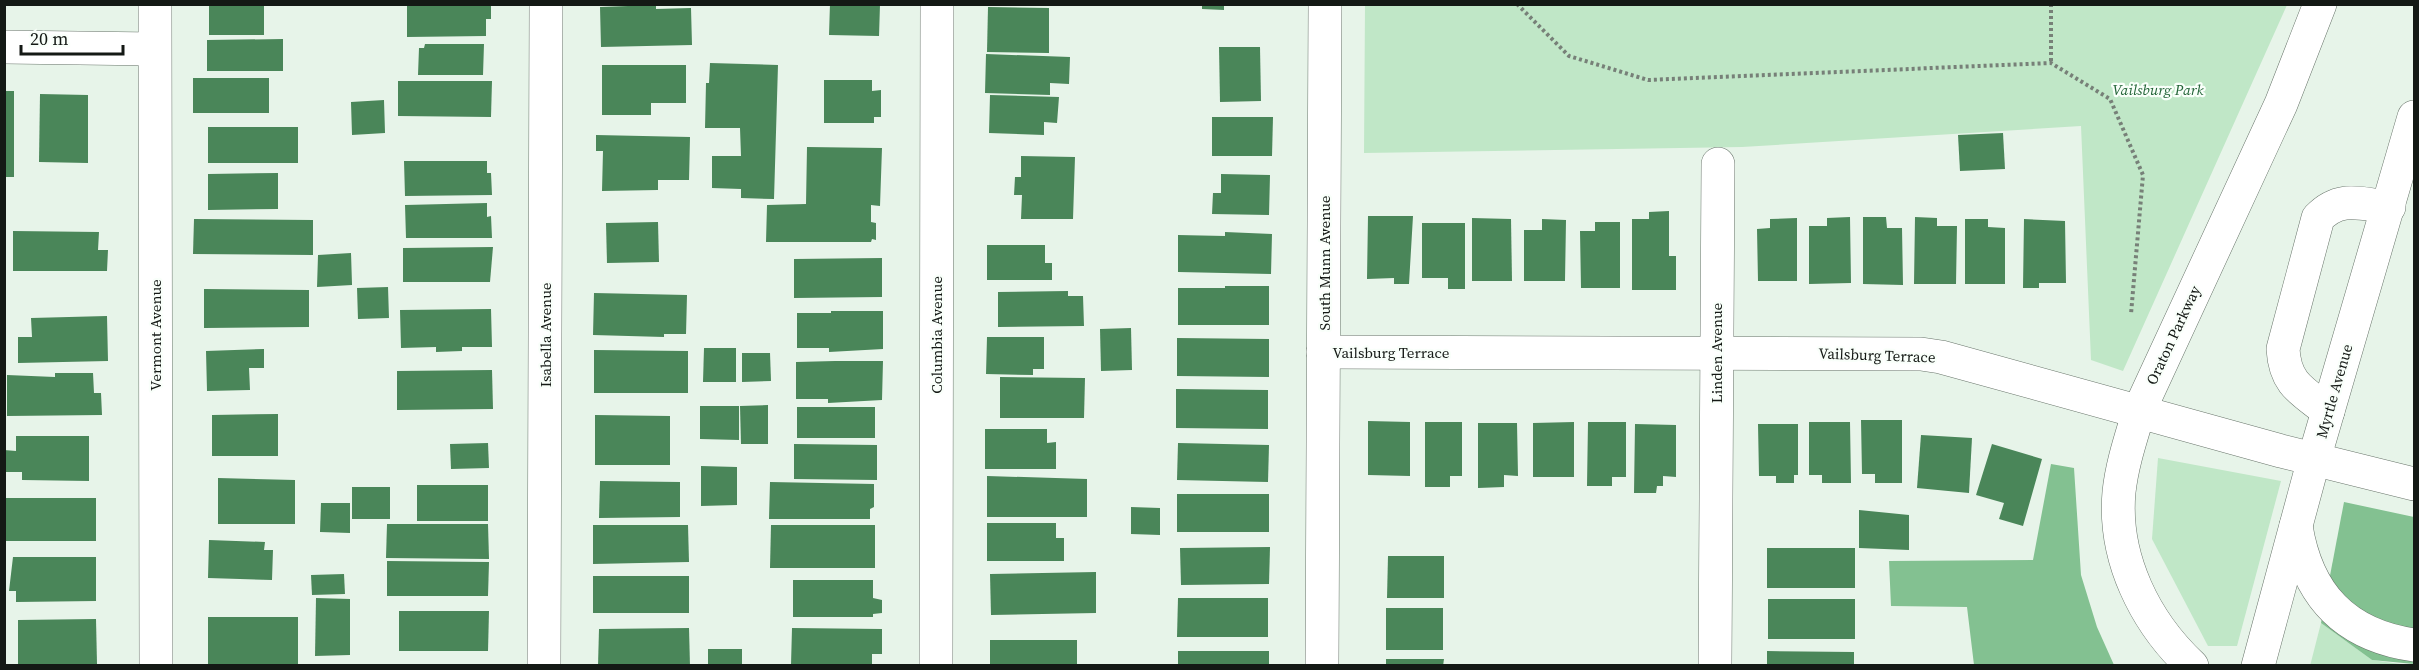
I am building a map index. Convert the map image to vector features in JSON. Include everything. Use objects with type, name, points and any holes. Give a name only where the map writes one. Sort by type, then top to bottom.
[{"type":"main road","name":"Vermont Avenue","points":[[155,4],[156,666]]},
{"type":"main road","name":"Isabella Avenue","points":[[544,666],[546,4]]},
{"type":"main road","name":"Columbia Avenue","points":[[936,666],[937,4]]},
{"type":"main road","name":"South Munn Avenue","points":[[1322,666],[1325,4]]},
{"type":"main road","points":[[2315,17],[2333,4]]},
{"type":"main road","name":"Oraton Parkway","points":[[2192,666],[2157,626],[2139,595],[2126,561],[2120,529],[2119,494],[2125,459],[2139,411],[2281,104],[2315,17]]},
{"type":"main road","points":[[4,47],[154,49]]},
{"type":"main road","name":"Myrtle Avenue","points":[[2258,666],[2314,459],[2415,117]]},
{"type":"main road","name":"Linden Avenue","points":[[1715,666],[1718,164]]},
{"type":"main road","points":[[2328,411],[2292,383],[2284,365],[2283,348],[2318,218],[2328,207],[2341,202],[2389,207]]},
{"type":"main road","name":"Vailsburg Terrace","points":[[1323,352],[1921,354],[2415,484]]},
{"type":"main road","points":[[2296,526],[2303,559],[2321,593],[2333,608],[2363,631],[2380,638],[2415,645]]},
{"type":"path","points":[[1517,4],[1569,56],[1648,80],[2051,63],[2110,99],[2143,175],[2131,314]]},
{"type":"path","points":[[2051,4],[2051,63]]},
{"type":"green space","name":"Vailsburg Park","points":[[1365,4],[2287,5],[2123,371],[2091,360],[2081,126],[1742,147],[1364,153]]},
{"type":"green space","points":[[2158,458],[2281,481],[2237,646],[2208,646],[2152,539]]},
{"type":"green space","points":[[2051,464],[2074,468],[2081,575],[2097,627],[2114,665],[1974,665],[1967,607],[1891,606],[1889,561],[2033,560]]},
{"type":"green space","points":[[2344,502],[2414,517],[2414,664],[2372,660],[2321,623]]},
{"type":"green space","points":[[2321,623],[2372,660],[2414,666],[2310,666]]},
{"type":"building","points":[[209,4],[264,4],[264,35],[209,35]]},
{"type":"building","points":[[407,4],[491,4],[491,19],[486,19],[486,36],[407,37]]},
{"type":"building","points":[[830,4],[880,4],[879,36],[829,35]]},
{"type":"building","points":[[1202,4],[1224,4],[1224,10],[1202,9]]},
{"type":"building","points":[[656,5],[656,9],[691,8],[692,45],[601,47],[600,7]]},
{"type":"building","points":[[988,7],[1049,8],[1049,53],[987,52]]},
{"type":"building","points":[[283,39],[283,71],[207,71],[207,40]]},
{"type":"building","points":[[425,44],[484,44],[483,75],[418,75],[419,48],[424,48]]},
{"type":"building","points":[[1219,47],[1260,47],[1261,101],[1220,102]]},
{"type":"building","points":[[986,54],[1070,57],[1069,84],[1050,83],[1050,95],[985,93]]},
{"type":"building","points":[[710,63],[778,65],[774,199],[741,198],[741,189],[712,188],[712,156],[741,156],[740,128],[705,128],[706,83],[709,83]]},
{"type":"building","points":[[602,65],[686,65],[686,103],[651,103],[651,115],[602,115]]},
{"type":"building","points":[[193,78],[269,78],[269,113],[193,113]]},
{"type":"building","points":[[824,80],[872,80],[872,91],[881,90],[881,117],[874,117],[874,123],[824,123]]},
{"type":"building","points":[[398,81],[492,81],[491,117],[398,116]]},
{"type":"building","points":[[4,91],[14,91],[14,177],[4,177]]},
{"type":"building","points":[[40,94],[88,95],[88,163],[39,162]]},
{"type":"building","points":[[990,95],[1059,97],[1057,123],[1044,122],[1044,135],[989,133]]},
{"type":"building","points":[[384,100],[385,133],[352,135],[351,102]]},
{"type":"building","points":[[1212,117],[1273,117],[1272,156],[1212,156]]},
{"type":"building","points":[[208,127],[298,127],[298,163],[208,163]]},
{"type":"building","points":[[2003,133],[2005,169],[1960,171],[1958,135]]},
{"type":"building","points":[[596,135],[690,137],[689,180],[658,180],[658,190],[602,191],[603,151],[596,151]]},
{"type":"building","points":[[807,147],[882,148],[880,206],[871,205],[871,222],[876,223],[876,240],[872,239],[871,242],[766,242],[767,205],[806,204]]},
{"type":"building","points":[[1021,156],[1075,157],[1073,219],[1021,219],[1022,195],[1014,195],[1015,177],[1021,177]]},
{"type":"building","points":[[404,161],[487,161],[487,173],[491,173],[492,195],[405,196]]},
{"type":"building","points":[[278,173],[278,209],[208,210],[208,174]]},
{"type":"building","points":[[1221,174],[1270,175],[1269,215],[1212,214],[1213,193],[1221,193]]},
{"type":"building","points":[[487,203],[487,217],[491,216],[492,238],[406,238],[405,205]]},
{"type":"building","points":[[1669,211],[1669,256],[1676,256],[1676,290],[1632,290],[1632,219],[1649,219],[1649,212]]},
{"type":"building","points":[[1368,216],[1413,216],[1409,284],[1394,284],[1394,278],[1367,279]]},
{"type":"building","points":[[1850,217],[1851,283],[1809,284],[1809,226],[1827,226],[1827,218]]},
{"type":"building","points":[[1863,217],[1886,217],[1887,228],[1902,228],[1903,285],[1863,284]]},
{"type":"building","points":[[1915,217],[1937,218],[1937,226],[1957,226],[1956,284],[1914,284]]},
{"type":"building","points":[[1472,218],[1511,219],[1512,281],[1472,281]]},
{"type":"building","points":[[1797,218],[1797,281],[1758,281],[1757,229],[1770,228],[1770,219]]},
{"type":"building","points":[[194,219],[313,220],[313,255],[193,254]]},
{"type":"building","points":[[1542,219],[1566,220],[1565,281],[1524,281],[1524,230],[1542,230]]},
{"type":"building","points":[[1965,219],[1988,219],[1988,227],[2005,228],[2005,284],[1965,284]]},
{"type":"building","points":[[2024,219],[2065,221],[2066,283],[2039,283],[2039,288],[2023,288]]},
{"type":"building","points":[[658,222],[659,262],[607,263],[606,223]]},
{"type":"building","points":[[1595,222],[1620,222],[1620,288],[1581,288],[1580,231],[1595,231]]},
{"type":"building","points":[[1422,223],[1465,223],[1465,289],[1448,289],[1448,278],[1422,278]]},
{"type":"building","points":[[13,231],[99,232],[98,250],[108,250],[107,271],[13,271]]},
{"type":"building","points":[[1225,232],[1272,234],[1271,274],[1178,272],[1178,235],[1225,236]]},
{"type":"building","points":[[987,245],[1045,245],[1045,263],[1052,263],[1052,280],[987,280]]},
{"type":"building","points":[[493,247],[490,282],[403,282],[403,248]]},
{"type":"building","points":[[351,253],[352,285],[317,287],[318,255]]},
{"type":"building","points":[[882,258],[882,297],[794,298],[794,259]]},
{"type":"building","points":[[1225,286],[1269,286],[1269,325],[1178,325],[1178,288],[1225,288]]},
{"type":"building","points":[[388,287],[389,318],[358,319],[357,288]]},
{"type":"building","points":[[204,289],[309,290],[309,327],[204,328]]},
{"type":"building","points":[[1068,291],[1068,296],[1083,296],[1084,326],[998,327],[998,292]]},
{"type":"building","points":[[594,293],[687,295],[686,334],[664,334],[664,337],[593,335]]},
{"type":"building","points":[[491,309],[492,347],[462,347],[462,351],[436,352],[436,347],[401,348],[400,310]]},
{"type":"building","points":[[831,311],[883,311],[883,349],[829,352],[829,348],[797,348],[797,313],[831,313]]},
{"type":"building","points":[[107,316],[108,361],[18,363],[18,337],[32,337],[31,318]]},
{"type":"building","points":[[1131,328],[1132,370],[1101,371],[1100,329]]},
{"type":"building","points":[[987,337],[1044,337],[1044,369],[1033,369],[1033,375],[986,374]]},
{"type":"building","points":[[1177,338],[1269,339],[1269,377],[1177,376]]},
{"type":"building","points":[[704,348],[736,348],[736,382],[703,382]]},
{"type":"building","points":[[264,349],[264,368],[249,368],[250,390],[207,391],[206,351]]},
{"type":"building","points":[[594,350],[688,351],[688,393],[594,393]]},
{"type":"building","points":[[742,353],[770,353],[771,381],[742,382]]},
{"type":"building","points":[[883,361],[882,400],[828,403],[828,399],[796,399],[796,362]]},
{"type":"building","points":[[492,370],[493,409],[397,410],[397,371]]},
{"type":"building","points":[[55,373],[93,373],[94,393],[101,393],[102,415],[7,416],[7,375],[55,377]]},
{"type":"building","points":[[1000,377],[1085,378],[1084,418],[1000,418]]},
{"type":"building","points":[[1176,389],[1268,390],[1268,429],[1176,428]]},
{"type":"building","points":[[768,405],[768,444],[741,444],[740,406]]},
{"type":"building","points":[[700,406],[739,406],[739,440],[700,439]]},
{"type":"building","points":[[797,407],[875,407],[875,438],[797,438]]},
{"type":"building","points":[[278,414],[278,456],[212,456],[212,415]]},
{"type":"building","points":[[595,415],[670,416],[670,465],[595,465]]},
{"type":"building","points":[[1861,420],[1902,420],[1902,483],[1875,483],[1875,474],[1862,474]]},
{"type":"building","points":[[1368,421],[1410,422],[1410,476],[1368,475]]},
{"type":"building","points":[[1425,422],[1462,422],[1462,476],[1450,476],[1450,487],[1425,487]]},
{"type":"building","points":[[1574,422],[1574,477],[1533,477],[1533,423]]},
{"type":"building","points":[[1588,422],[1626,422],[1626,477],[1612,477],[1612,486],[1587,486]]},
{"type":"building","points":[[1809,422],[1850,422],[1851,483],[1822,483],[1822,475],[1809,475]]},
{"type":"building","points":[[1478,423],[1517,423],[1518,476],[1504,475],[1504,487],[1478,488]]},
{"type":"building","points":[[1635,424],[1676,425],[1676,477],[1663,476],[1663,486],[1657,486],[1656,493],[1634,493]]},
{"type":"building","points":[[1758,424],[1798,424],[1798,475],[1794,475],[1794,483],[1776,483],[1776,476],[1759,476]]},
{"type":"building","points":[[985,429],[1047,429],[1047,443],[1056,442],[1056,469],[985,469]]},
{"type":"building","points":[[1921,435],[1972,438],[1969,493],[1917,488]]},
{"type":"building","points":[[16,436],[89,436],[89,481],[22,480],[22,472],[4,472],[4,450],[16,451]]},
{"type":"building","points":[[488,443],[489,468],[451,469],[450,444]]},
{"type":"building","points":[[1178,443],[1269,445],[1268,482],[1177,480]]},
{"type":"building","points":[[794,444],[877,445],[877,480],[794,479]]},
{"type":"building","points":[[1992,444],[2042,459],[2023,526],[1999,519],[2004,503],[1976,495]]},
{"type":"building","points":[[701,466],[737,467],[737,505],[701,506]]},
{"type":"building","points":[[987,476],[1087,479],[1087,517],[987,517]]},
{"type":"building","points":[[218,478],[295,480],[295,524],[218,524]]},
{"type":"building","points":[[600,481],[680,482],[680,517],[599,518]]},
{"type":"building","points":[[770,482],[874,484],[874,507],[870,509],[870,519],[769,519]]},
{"type":"building","points":[[417,485],[488,485],[488,521],[417,521]]},
{"type":"building","points":[[352,487],[390,487],[390,519],[352,519]]},
{"type":"building","points":[[1177,494],[1269,494],[1269,532],[1177,532]]},
{"type":"building","points":[[4,498],[96,498],[96,541],[4,541]]},
{"type":"building","points":[[321,503],[350,503],[350,533],[320,532]]},
{"type":"building","points":[[1131,507],[1160,508],[1160,535],[1131,534]]},
{"type":"building","points":[[1859,510],[1909,515],[1909,550],[1859,548]]},
{"type":"building","points":[[987,523],[1056,523],[1056,538],[1064,538],[1064,561],[987,561]]},
{"type":"building","points":[[387,524],[488,524],[489,559],[386,558]]},
{"type":"building","points":[[593,525],[688,525],[689,562],[593,564]]},
{"type":"building","points":[[771,525],[875,525],[875,568],[770,568]]},
{"type":"building","points":[[209,540],[265,542],[264,550],[273,550],[272,580],[208,578]]},
{"type":"building","points":[[1270,547],[1269,584],[1181,585],[1180,548]]},
{"type":"building","points":[[1767,548],[1855,548],[1855,588],[1767,588]]},
{"type":"building","points":[[1388,556],[1444,556],[1444,598],[1387,598]]},
{"type":"building","points":[[13,557],[96,557],[96,601],[16,602],[16,591],[9,591]]},
{"type":"building","points":[[387,561],[489,562],[488,596],[387,596]]},
{"type":"building","points":[[1096,572],[1096,613],[991,615],[990,574]]},
{"type":"building","points":[[344,574],[345,594],[312,595],[311,575]]},
{"type":"building","points":[[593,576],[689,576],[689,613],[593,613]]},
{"type":"building","points":[[793,580],[873,580],[873,598],[882,600],[882,613],[873,614],[873,617],[793,617]]},
{"type":"building","points":[[316,598],[350,599],[350,655],[315,656]]},
{"type":"building","points":[[1178,598],[1268,598],[1268,637],[1177,637]]},
{"type":"building","points":[[1768,599],[1855,599],[1855,639],[1768,639]]},
{"type":"building","points":[[1386,608],[1443,608],[1443,650],[1386,650]]},
{"type":"building","points":[[399,611],[489,611],[488,651],[399,651]]},
{"type":"building","points":[[208,617],[298,617],[298,666],[208,666]]},
{"type":"building","points":[[96,619],[97,664],[18,664],[18,620]]},
{"type":"building","points":[[689,628],[690,666],[598,666],[599,629]]},
{"type":"building","points":[[792,628],[882,629],[882,654],[872,654],[872,666],[791,665]]},
{"type":"building","points":[[990,640],[1077,640],[1077,666],[990,666]]},
{"type":"building","points":[[708,649],[742,649],[742,666],[708,666]]},
{"type":"building","points":[[1178,651],[1269,651],[1269,666],[1178,666]]},
{"type":"building","points":[[1767,651],[1854,652],[1854,666],[1767,666]]},
{"type":"building","points":[[1386,659],[1444,659],[1443,666],[1386,666]]}]
